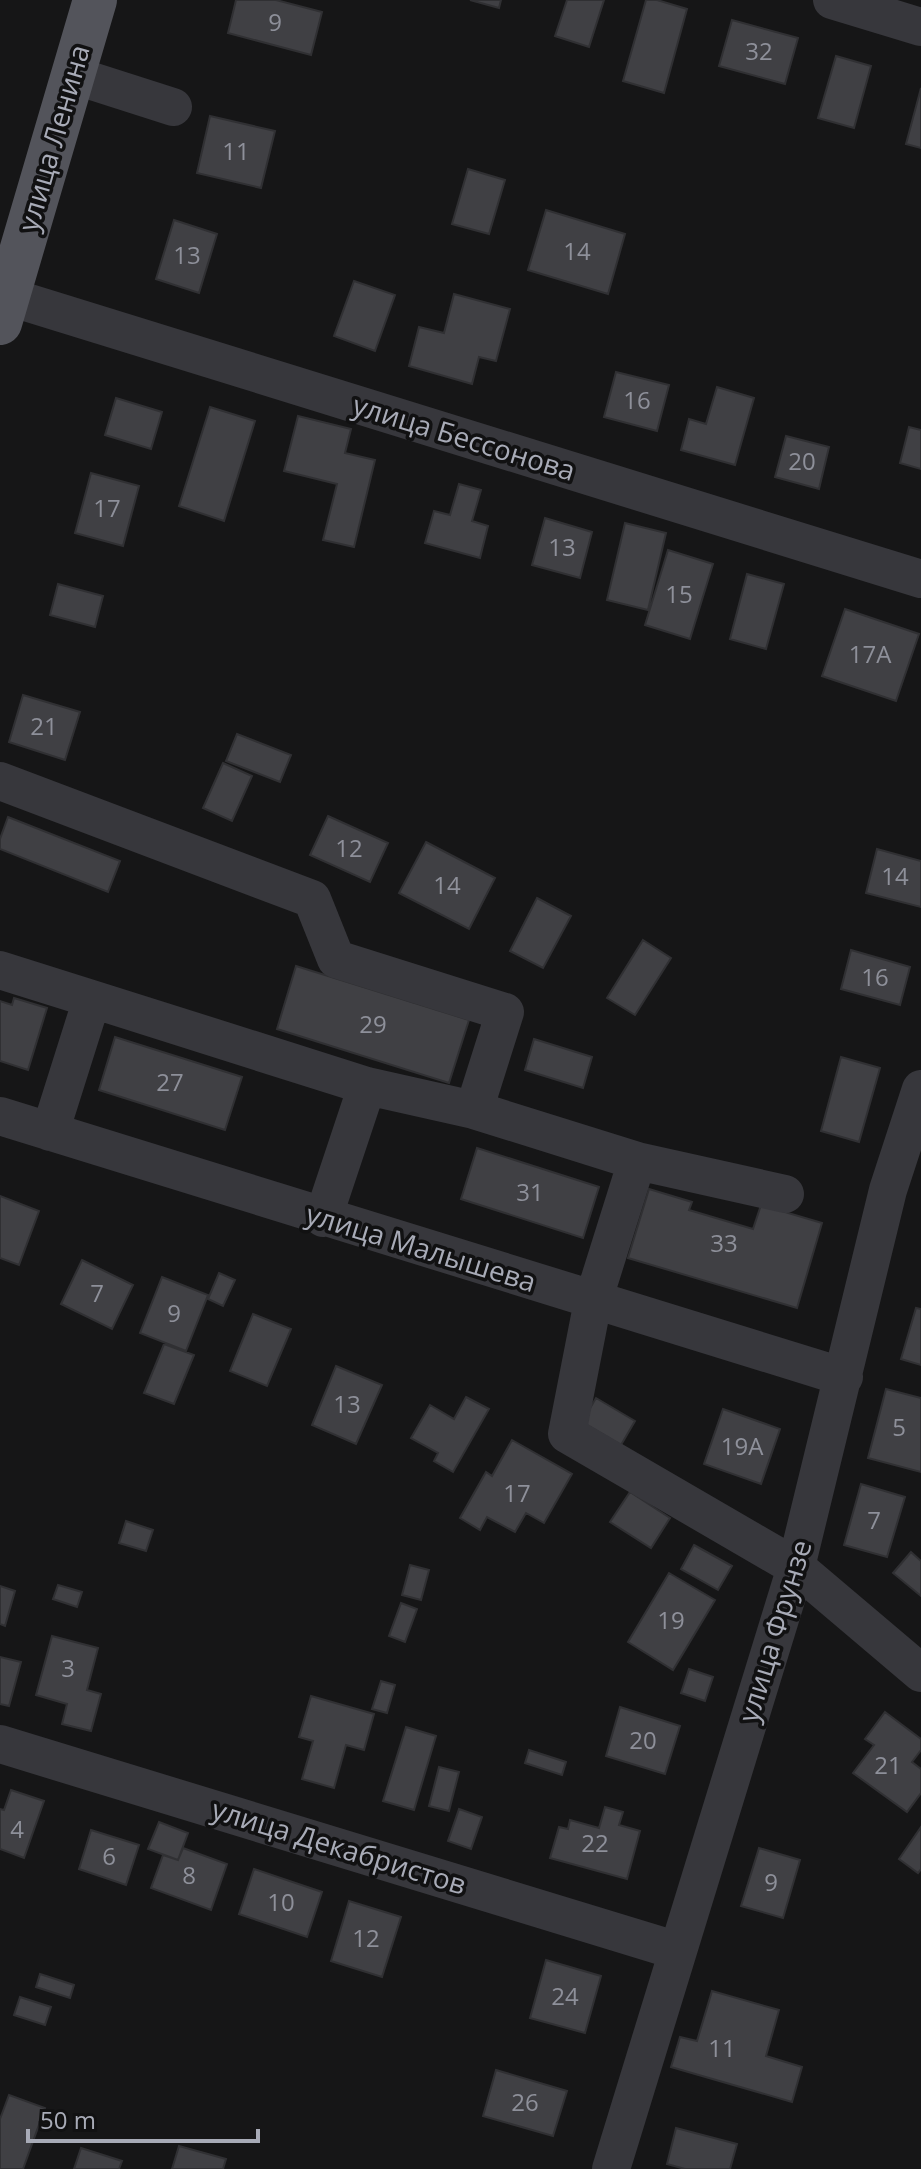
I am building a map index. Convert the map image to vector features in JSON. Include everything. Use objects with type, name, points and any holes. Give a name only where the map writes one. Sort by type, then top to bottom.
[{"type":"main road","name":"улица Ленина","points":[[3,304],[95,0]]},
{"type":"street","points":[[832,0],[921,27]]},
{"type":"street","points":[[73,75],[173,107]]},
{"type":"street","name":"улица Бессонова","points":[[3,304],[921,579]]},
{"type":"street","points":[[0,781],[312,899],[336,959],[505,1012],[474,1110]]},
{"type":"street","points":[[0,970],[367,1086],[474,1110],[637,1161],[785,1194]]},
{"type":"street","points":[[50,1132],[92,999]]},
{"type":"street","points":[[323,1218],[367,1086]]},
{"type":"street","name":"улица Фрунзе","points":[[611,2169],[796,1567],[888,1190],[915,1126],[921,1089]]},
{"type":"street","name":"улица Малышева","points":[[0,1116],[844,1377]]},
{"type":"street","points":[[637,1161],[593,1301],[567,1434],[796,1567],[921,1673]]},
{"type":"street","name":"улица Декабристов","points":[[0,1744],[678,1951]]},
{"type":"building","points":[[236,0],[276,0],[322,12],[311,55],[228,33]]},
{"type":"building","points":[[470,0],[501,0],[499,8]]},
{"type":"building","points":[[567,0],[604,0],[589,47],[555,36]]},
{"type":"building","points":[[646,0],[687,9],[664,93],[623,81]]},
{"type":"building","points":[[732,20],[798,38],[785,84],[719,66]]},
{"type":"building","points":[[836,56],[871,66],[854,128],[818,118]]},
{"type":"building","points":[[921,88],[921,148],[906,144]]},
{"type":"building","points":[[210,116],[275,131],[261,188],[197,173]]},
{"type":"building","points":[[468,169],[505,180],[489,234],[452,224]]},
{"type":"building","points":[[546,210],[625,234],[608,294],[528,270]]},
{"type":"building","points":[[174,220],[217,234],[199,293],[156,279]]},
{"type":"building","points":[[354,281],[395,295],[375,351],[334,336]]},
{"type":"building","points":[[454,294],[510,309],[496,361],[479,357],[472,384],[409,366],[419,327],[444,333]]},
{"type":"building","points":[[616,372],[669,385],[657,431],[604,417]]},
{"type":"building","points":[[717,387],[754,398],[735,465],[681,450],[689,419],[706,424]]},
{"type":"building","points":[[116,398],[162,412],[151,449],[105,435]]},
{"type":"building","points":[[210,407],[255,421],[224,521],[179,506]]},
{"type":"building","points":[[298,416],[351,429],[345,453],[375,460],[354,547],[323,540],[337,484],[284,471]]},
{"type":"building","points":[[909,427],[921,430],[921,469],[900,463]]},
{"type":"building","points":[[786,436],[829,447],[819,489],[775,477]]},
{"type":"building","points":[[91,473],[139,486],[123,546],[75,533]]},
{"type":"building","points":[[459,484],[481,490],[472,521],[488,526],[480,558],[425,543],[434,511],[450,515]]},
{"type":"building","points":[[545,518],[592,532],[580,578],[532,565]]},
{"type":"building","points":[[625,523],[666,533],[648,610],[607,600]]},
{"type":"building","points":[[668,550],[713,564],[690,639],[645,625]]},
{"type":"building","points":[[747,574],[784,584],[766,649],[730,639]]},
{"type":"building","points":[[58,584],[103,596],[95,627],[50,615]]},
{"type":"building","points":[[845,609],[919,634],[896,701],[822,676]]},
{"type":"building","points":[[23,695],[80,712],[65,760],[9,742]]},
{"type":"building","points":[[237,734],[291,755],[280,782],[226,761]]},
{"type":"building","points":[[223,763],[252,776],[232,821],[203,808]]},
{"type":"building","points":[[328,816],[388,843],[370,882],[310,855]]},
{"type":"building","points":[[8,817],[120,861],[108,892],[0,849],[0,839]]},
{"type":"building","points":[[426,842],[495,878],[469,929],[399,893]]},
{"type":"building","points":[[877,849],[921,861],[921,907],[866,893]]},
{"type":"building","points":[[537,898],[571,916],[543,968],[510,951]]},
{"type":"building","points":[[643,940],[671,958],[635,1015],[607,998]]},
{"type":"building","points":[[851,950],[910,967],[900,1005],[841,989]]},
{"type":"building","points":[[296,966],[469,1020],[449,1083],[277,1029]]},
{"type":"building","points":[[14,998],[47,1008],[28,1070],[0,1061],[0,1001],[12,1005]]},
{"type":"building","points":[[115,1037],[242,1077],[225,1130],[99,1090]]},
{"type":"building","points":[[534,1039],[592,1057],[583,1088],[525,1070]]},
{"type":"building","points":[[841,1057],[880,1068],[859,1142],[821,1131]]},
{"type":"building","points":[[477,1148],[599,1187],[583,1238],[461,1199]]},
{"type":"building","points":[[649,1189],[692,1202],[689,1210],[753,1229],[761,1205],[822,1223],[797,1308],[628,1258]]},
{"type":"building","points":[[0,1196],[39,1211],[19,1265],[0,1258]]},
{"type":"building","points":[[82,1260],[133,1285],[112,1329],[61,1304]]},
{"type":"building","points":[[219,1273],[235,1280],[223,1306],[208,1299]]},
{"type":"building","points":[[162,1277],[208,1295],[186,1351],[140,1333]]},
{"type":"building","points":[[916,1308],[921,1309],[921,1365],[901,1359]]},
{"type":"building","points":[[253,1314],[291,1329],[267,1386],[230,1371]]},
{"type":"building","points":[[164,1344],[194,1355],[174,1404],[144,1393]]},
{"type":"building","points":[[336,1366],[382,1385],[356,1444],[312,1425]]},
{"type":"building","points":[[886,1389],[921,1398],[921,1472],[868,1458]]},
{"type":"building","points":[[466,1397],[489,1409],[453,1472],[434,1461],[438,1453],[411,1438],[430,1405],[454,1419]]},
{"type":"building","points":[[596,1398],[635,1421],[621,1445],[582,1422]]},
{"type":"building","points":[[723,1409],[780,1429],[761,1484],[704,1464]]},
{"type":"building","points":[[512,1440],[572,1474],[544,1523],[526,1513],[515,1532],[487,1517],[480,1530],[460,1518],[486,1472],[492,1476]]},
{"type":"building","points":[[861,1484],[905,1497],[887,1557],[844,1545]]},
{"type":"building","points":[[630,1492],[670,1518],[651,1548],[610,1522]]},
{"type":"building","points":[[126,1521],[153,1530],[146,1551],[119,1543]]},
{"type":"building","points":[[694,1545],[732,1566],[718,1590],[681,1569]]},
{"type":"building","points":[[911,1552],[921,1561],[921,1596],[893,1573]]},
{"type":"building","points":[[410,1565],[429,1570],[421,1600],[402,1595]]},
{"type":"building","points":[[669,1573],[715,1600],[673,1670],[628,1642]]},
{"type":"building","points":[[58,1585],[82,1592],[77,1607],[53,1599]]},
{"type":"building","points":[[0,1586],[15,1591],[5,1626],[0,1624]]},
{"type":"building","points":[[401,1603],[417,1609],[405,1642],[389,1636]]},
{"type":"building","points":[[52,1636],[98,1648],[87,1690],[101,1694],[91,1731],[62,1724],[67,1704],[36,1695]]},
{"type":"building","points":[[0,1657],[21,1662],[9,1706],[0,1704]]},
{"type":"building","points":[[689,1669],[713,1677],[705,1701],[681,1693]]},
{"type":"building","points":[[381,1681],[395,1685],[387,1713],[372,1709]]},
{"type":"building","points":[[311,1696],[374,1714],[364,1750],[346,1745],[334,1788],[302,1779],[313,1741],[299,1737]]},
{"type":"building","points":[[620,1707],[680,1726],[665,1774],[606,1756]]},
{"type":"building","points":[[885,1712],[921,1739],[921,1750],[912,1762],[921,1769],[921,1793],[907,1812],[853,1773],[874,1745],[865,1739]]},
{"type":"building","points":[[406,1727],[436,1736],[414,1810],[383,1801]]},
{"type":"building","points":[[529,1750],[566,1762],[562,1775],[525,1763]]},
{"type":"building","points":[[439,1767],[459,1772],[449,1811],[429,1806]]},
{"type":"building","points":[[11,1790],[44,1801],[24,1858],[0,1849],[0,1809],[4,1810]]},
{"type":"building","points":[[605,1807],[623,1812],[619,1825],[640,1831],[627,1879],[550,1858],[559,1827],[568,1829],[570,1820],[599,1828]]},
{"type":"building","points":[[459,1809],[482,1817],[471,1849],[448,1841]]},
{"type":"building","points":[[159,1822],[188,1833],[178,1860],[148,1849]]},
{"type":"building","points":[[921,1827],[921,1869],[918,1873],[899,1859]]},
{"type":"building","points":[[91,1830],[139,1845],[126,1885],[79,1869]]},
{"type":"building","points":[[183,1848],[227,1864],[211,1910],[151,1888],[163,1855],[178,1860]]},
{"type":"building","points":[[759,1848],[800,1860],[783,1918],[741,1906]]},
{"type":"building","points":[[254,1869],[322,1892],[307,1937],[239,1914]]},
{"type":"building","points":[[349,1901],[401,1917],[382,1977],[331,1961]]},
{"type":"building","points":[[546,1960],[601,1976],[585,2033],[530,2018]]},
{"type":"building","points":[[40,1974],[74,1985],[70,1998],[36,1987]]},
{"type":"building","points":[[712,1991],[779,2010],[766,2056],[802,2067],[792,2102],[671,2067],[680,2037],[697,2041]]},
{"type":"building","points":[[20,1997],[51,2007],[45,2025],[14,2015]]},
{"type":"building","points":[[496,2070],[567,2091],[553,2136],[483,2116]]},
{"type":"building","points":[[9,2095],[45,2108],[23,2169],[0,2169],[0,2119]]},
{"type":"building","points":[[676,2128],[737,2144],[730,2169],[685,2169],[667,2164]]},
{"type":"building","points":[[179,2146],[226,2159],[223,2169],[172,2169]]},
{"type":"building","points":[[81,2148],[122,2161],[119,2169],[74,2169]]}]
